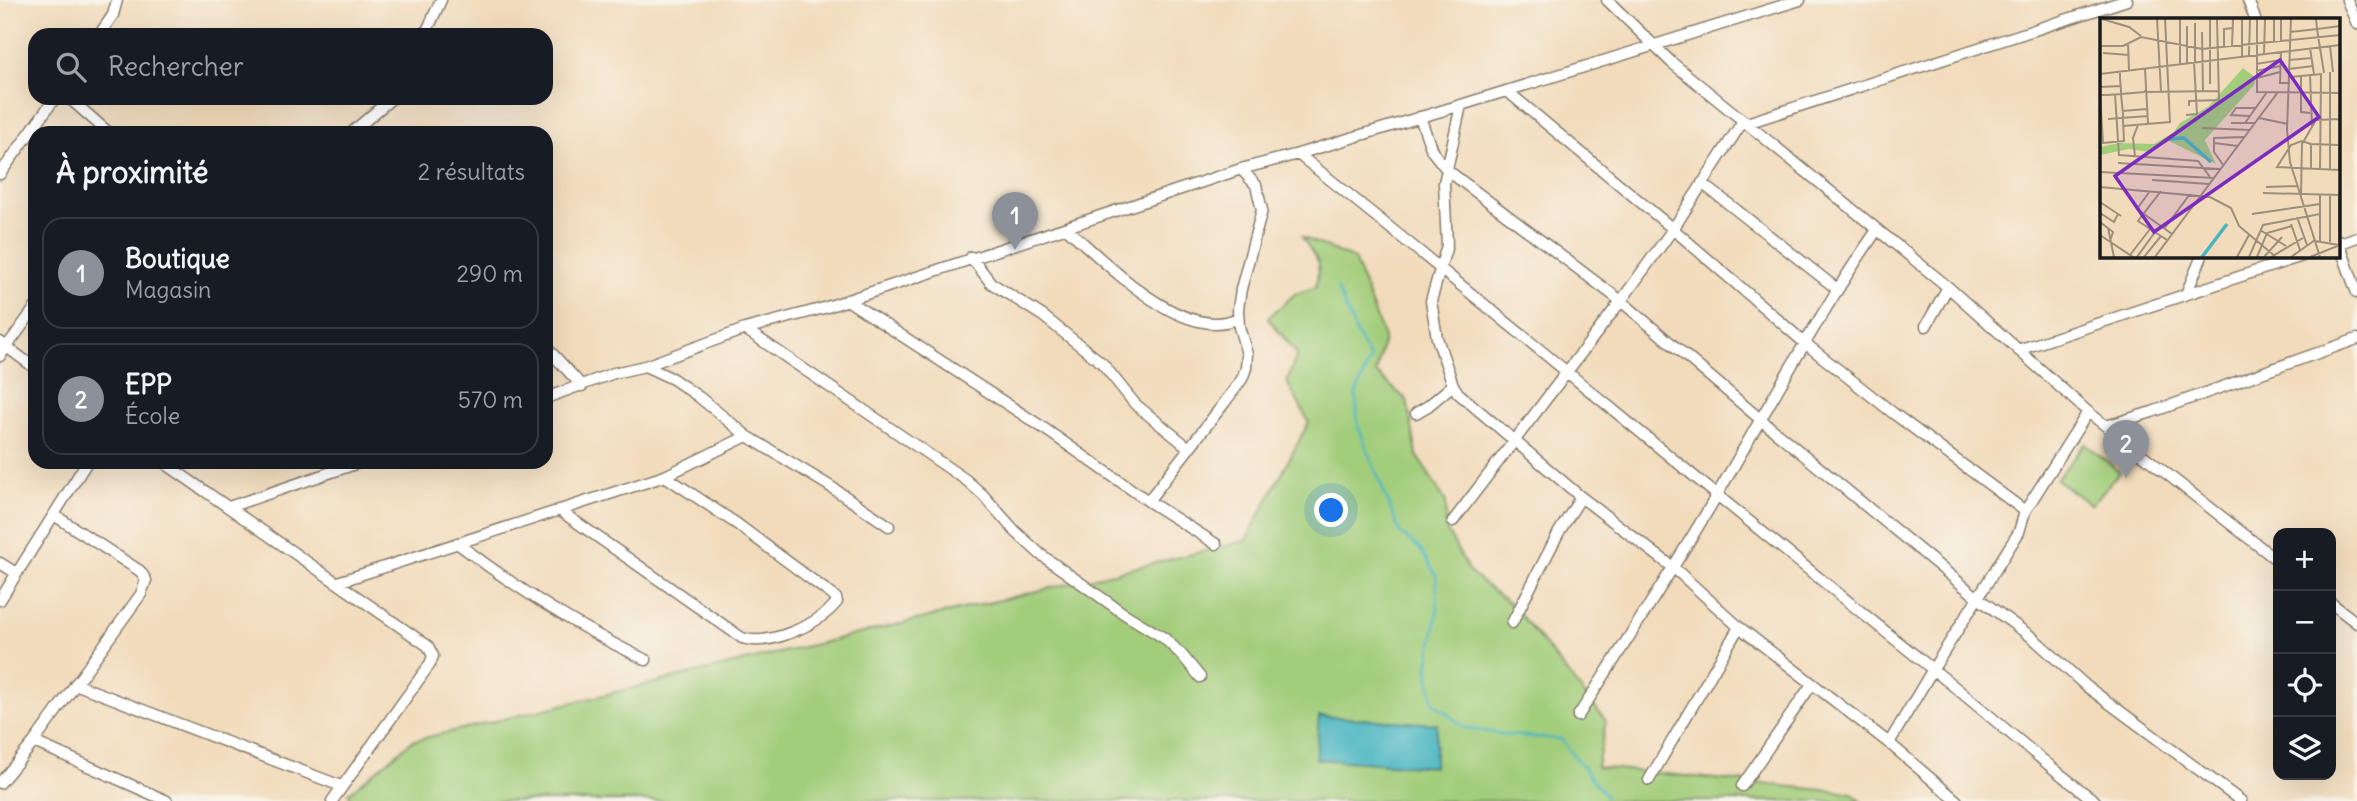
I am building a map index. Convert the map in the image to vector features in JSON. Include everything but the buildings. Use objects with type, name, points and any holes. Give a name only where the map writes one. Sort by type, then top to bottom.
[{"type":"street","points":[[104,28],[113,15],[117,0]]},
{"type":"street","points":[[428,28],[441,0]]},
{"type":"street","points":[[1608,0],[1654,46],[1948,287],[2088,412],[2273,557]]},
{"type":"street","points":[[553,396],[614,373],[645,366],[745,329],[847,300],[1241,169],[1461,105],[1800,0]]},
{"type":"street","points":[[1454,520],[1621,301],[1745,122],[2127,0]]},
{"type":"street","points":[[2248,0],[2255,18]]},
{"type":"street","points":[[2347,0],[2357,24]]},
{"type":"street","points":[[1507,90],[1806,344],[1892,413],[2025,511]]},
{"type":"street","points":[[35,126],[50,105]]},
{"type":"street","points":[[77,105],[101,126]]},
{"type":"street","points":[[359,126],[384,105]]},
{"type":"street","points":[[1461,105],[1443,194],[1448,235],[1442,268],[1433,290],[1433,317],[1437,338],[1453,385],[1467,402],[1674,568],[1739,627],[1889,743],[1957,801]]},
{"type":"street","points":[[1420,117],[1432,151],[1447,170],[1621,301],[1978,598],[2033,638],[2086,686],[2241,801]]},
{"type":"street","points":[[0,174],[28,135]]},
{"type":"street","points":[[1298,154],[1568,371],[1826,586],[2095,801]]},
{"type":"street","points":[[1148,501],[1242,379],[1246,368],[1247,354],[1238,318],[1241,289],[1262,210],[1256,186],[1241,169]]},
{"type":"street","points":[[1702,183],[1837,289]]},
{"type":"street","points":[[1066,228],[1141,291],[1170,311],[1182,317],[1212,324],[1222,324],[1238,318]]},
{"type":"street","points":[[1578,716],[1674,568],[1837,289],[1877,230]]},
{"type":"street","points":[[2340,242],[2357,237]]},
{"type":"street","points":[[2340,248],[2357,293]]},
{"type":"street","points":[[971,257],[991,283],[1043,316],[1092,355],[1111,373],[1135,404],[1189,448]]},
{"type":"street","points":[[2186,294],[2202,257]]},
{"type":"street","points":[[2018,350],[2299,257]]},
{"type":"street","points":[[1926,326],[1948,287]]},
{"type":"street","points":[[847,300],[1216,544]]},
{"type":"street","points":[[0,356],[3,344],[28,316]]},
{"type":"street","points":[[745,329],[966,480],[1040,554],[1123,613],[1164,638],[1200,677]]},
{"type":"street","points":[[2106,426],[2357,339]]},
{"type":"street","points":[[3,344],[28,363]]},
{"type":"street","points":[[553,355],[582,386]]},
{"type":"street","points":[[645,366],[673,379],[747,436],[889,526]]},
{"type":"street","points":[[1416,413],[1453,385]]},
{"type":"street","points":[[1889,743],[2019,531],[2025,511],[2088,412]]},
{"type":"street","points":[[338,582],[665,476],[747,436]]},
{"type":"street","points":[[0,600],[83,469]]},
{"type":"street","points":[[173,469],[428,646],[433,656],[430,664],[332,801]]},
{"type":"street","points":[[229,507],[340,469]]},
{"type":"street","points":[[559,510],[742,638],[753,641],[789,633],[822,618],[837,602],[831,594],[737,524],[665,476]]},
{"type":"street","points":[[1512,623],[1559,532],[1581,496]]},
{"type":"street","points":[[0,783],[34,742],[141,594],[146,580],[141,571],[54,515]]},
{"type":"street","points":[[457,543],[492,570],[549,607],[646,660]]},
{"type":"street","points":[[0,563],[16,573]]},
{"type":"street","points":[[2336,607],[2357,623]]},
{"type":"street","points":[[1649,780],[1739,627]]},
{"type":"street","points":[[75,684],[341,786]]},
{"type":"street","points":[[1742,786],[1812,684]]},
{"type":"street","points":[[34,742],[167,801]]},
{"type":"green space","points":[[1302,237],[1354,259],[1384,338],[1376,373],[1407,400],[1417,455],[1446,502],[1446,529],[1470,573],[1514,607],[1606,721],[1597,767],[1852,793],[1861,801],[351,801],[349,793],[412,741],[1246,541],[1309,422],[1287,382],[1297,354],[1268,318],[1295,294],[1316,287],[1319,263]]},
{"type":"green space","points":[[2085,444],[2120,472],[2091,505],[2056,479]]},
{"type":"water","points":[[1319,716],[1437,724],[1434,767],[1316,759]]},
{"type":"waterway","points":[[1337,288],[1370,359],[1356,394],[1358,426],[1400,533],[1420,549],[1436,575],[1438,607],[1428,668],[1433,702],[1465,728],[1507,735],[1561,739],[1606,797]]},
{"type":"place","name":"Boutique","points":[[1015,250]]},
{"type":"place","name":"EPP","points":[[2126,478]]}]
